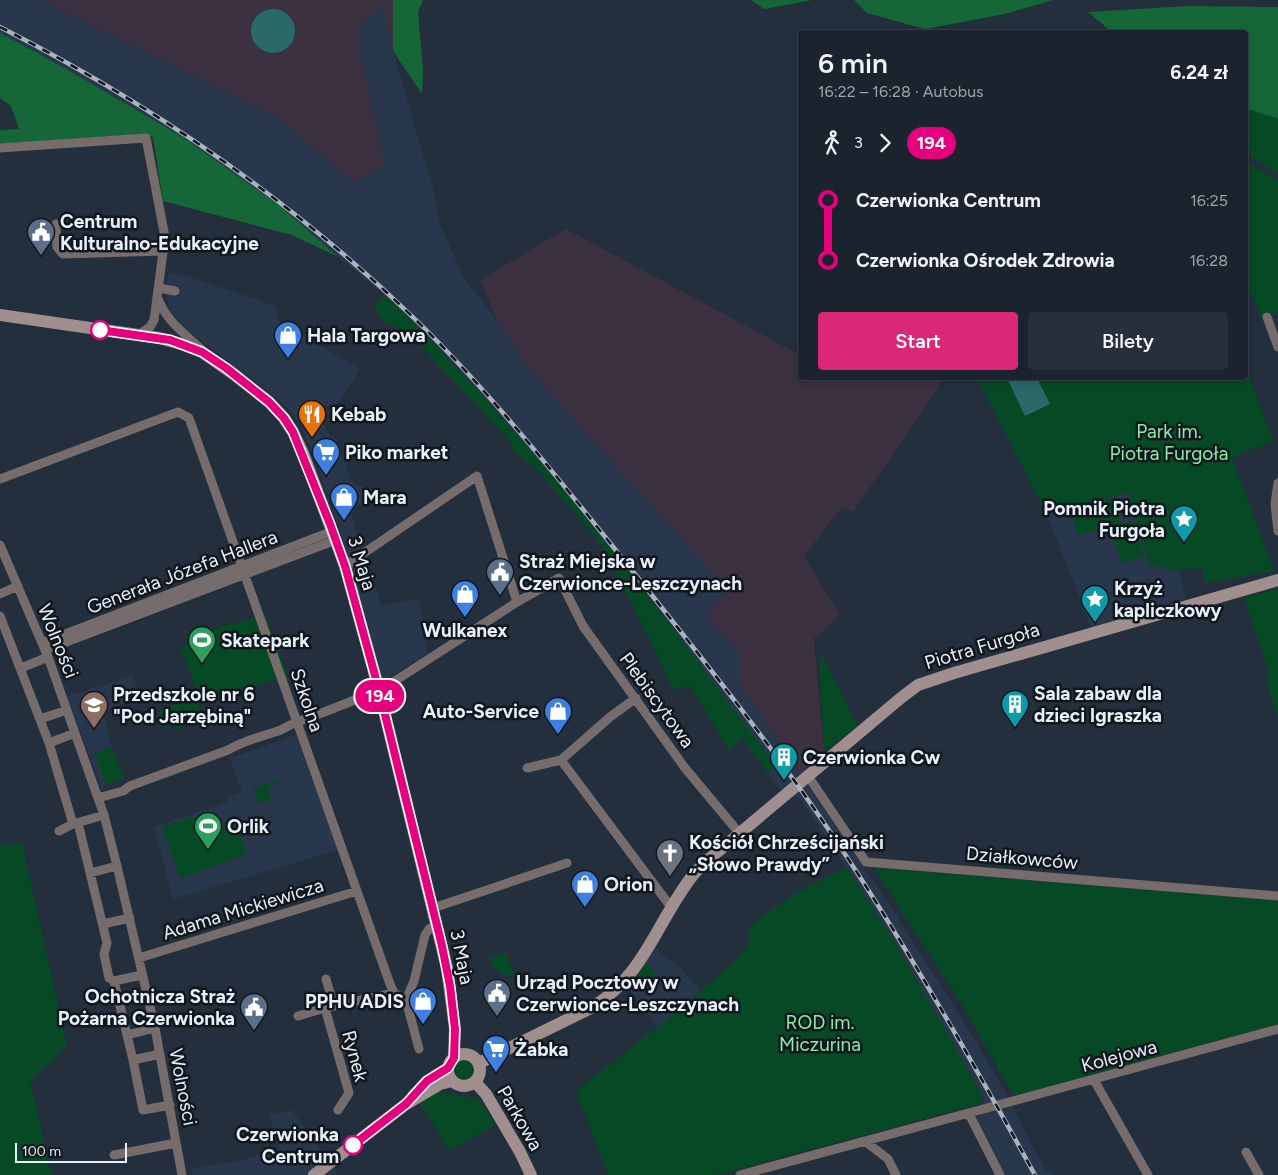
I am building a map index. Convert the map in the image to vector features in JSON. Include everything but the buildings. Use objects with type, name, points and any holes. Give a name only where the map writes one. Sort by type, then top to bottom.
[{"type":"main road","name":"3 Maja","points":[[0,316],[138,335],[181,344],[212,358],[269,402],[289,425],[303,453],[345,566],[379,690],[447,968],[455,1029],[451,1063]]},
{"type":"main road","name":"Piotra Furgoła","points":[[479,1063],[585,1012],[607,998],[626,980],[644,955],[693,875],[709,859],[918,685],[1278,580]]},
{"type":"main road","name":"3 Maja","points":[[455,1029],[468,1055]]},
{"type":"main road","points":[[406,1104],[427,1081],[460,1054],[473,1057],[479,1063],[480,1073],[475,1082],[470,1085],[457,1085],[449,1076],[451,1063]]},
{"type":"main road","points":[[314,1175],[406,1104],[440,1084],[452,1081]]},
{"type":"main road","name":"Parkowa","points":[[475,1082],[490,1102],[520,1152],[531,1175]]},
{"type":"street","points":[[0,148],[146,138],[165,237],[158,299],[153,322],[150,327],[138,335]]},
{"type":"street","points":[[56,224],[56,247],[63,254],[164,251]]},
{"type":"street","points":[[159,288],[174,291]]},
{"type":"street","points":[[158,299],[170,322],[212,358]]},
{"type":"street","points":[[1267,318],[1278,347]]},
{"type":"street","name":"Szkolna","points":[[0,479],[178,412],[189,418],[356,891],[394,993]]},
{"type":"street","points":[[98,798],[123,791],[139,783],[260,736],[276,732],[379,690],[518,602],[477,476],[345,566]]},
{"type":"street","points":[[1278,483],[1275,504],[1278,531]]},
{"type":"street","name":"Generała Józefa Hallera","points":[[20,668],[45,650],[334,536]]},
{"type":"street","name":"Wolności","points":[[0,545],[45,650],[104,815],[118,866],[155,1028],[182,1175]]},
{"type":"street","name":"Plebiscytowa","points":[[518,602],[559,578],[583,626],[685,768],[740,834]]},
{"type":"street","points":[[0,594],[18,586]]},
{"type":"street","points":[[0,616],[49,743],[75,823],[90,873],[107,943],[104,954],[109,978],[114,981],[142,975]]},
{"type":"street","points":[[527,768],[561,760],[610,717],[636,698]]},
{"type":"street","points":[[40,719],[67,710]]},
{"type":"street","points":[[49,743],[75,733]]},
{"type":"street","points":[[561,760],[672,907]]},
{"type":"street","name":"Działkowców","points":[[808,776],[866,862],[1278,896]]},
{"type":"street","points":[[59,831],[75,823],[104,815]]},
{"type":"street","points":[[433,908],[567,863]]},
{"type":"street","points":[[90,873],[118,866]]},
{"type":"street","name":"Adama Mickiewicza","points":[[139,958],[356,891]]},
{"type":"street","points":[[102,924],[130,918]]},
{"type":"street","points":[[419,1049],[406,1000],[414,981],[425,935],[429,929],[437,924]]},
{"type":"street","name":"Rynek","points":[[326,979],[329,1007],[348,1093],[338,1110]]},
{"type":"street","points":[[114,981],[143,1110],[170,1105]]},
{"type":"street","points":[[394,993],[406,1000]]},
{"type":"street","name":"Rynek","points":[[298,1016],[329,1007],[349,1005],[394,993]]},
{"type":"street","points":[[127,1035],[155,1028]]},
{"type":"street","name":"Kolejowa","points":[[740,1175],[1278,1029]]},
{"type":"street","points":[[133,1060],[160,1054]]},
{"type":"street","points":[[1094,1080],[1148,1175]]},
{"type":"street","points":[[969,1114],[1000,1175]]},
{"type":"street","points":[[866,1142],[888,1159],[896,1175]]},
{"type":"street","points":[[114,1155],[176,1143]]},
{"type":"street","points":[[1246,1152],[1259,1175]]},
{"type":"shaded area","points":[[0,0],[40,0],[274,115],[354,182],[385,166],[358,42],[358,28],[382,5],[394,54],[435,196],[440,225],[464,278],[497,320],[527,367],[730,591],[706,614],[740,653],[740,685],[887,901],[962,1019],[1008,1096],[1046,1170],[1054,1175],[998,1175],[973,1120],[986,1113],[981,1093],[893,939],[846,867],[800,799],[795,796],[789,800],[767,773],[775,766],[655,604],[486,399],[440,349],[386,296],[281,207],[181,136],[0,33]]},
{"type":"shaded area","points":[[40,0],[393,0],[393,51],[382,5],[358,28],[358,42],[385,166],[354,182],[274,115]]},
{"type":"shaded area","points":[[269,9],[277,9],[289,15],[295,31],[289,47],[277,53],[269,53],[257,47],[251,35],[251,27],[257,15]]},
{"type":"shaded area","points":[[566,229],[798,354],[798,380],[944,380],[853,512],[842,507],[804,556],[840,614],[814,639],[824,751],[801,774],[740,685],[740,653],[705,614],[729,591],[527,367],[497,320],[480,280]]},
{"type":"shaded area","points":[[168,272],[193,278],[276,306],[279,321],[360,369],[338,403],[316,409],[330,436],[336,439],[353,483],[365,488],[369,501],[349,509],[361,538],[381,606],[418,598],[426,630],[423,632],[428,653],[383,681],[349,557],[310,447],[301,427],[282,402],[190,332],[170,311],[167,299]]},
{"type":"shaded area","points":[[1008,380],[1038,380],[1050,404],[1025,416]]},
{"type":"shaded area","points":[[1129,492],[1149,563],[1179,571],[1186,598],[1092,631],[1045,512]]},
{"type":"shaded area","name":"Przedszkole nr 6 \"Pod Jarzębiną\"","points":[[133,676],[140,697],[103,712],[112,747],[124,779],[106,784],[102,789],[67,696]]},
{"type":"shaded area","points":[[296,735],[338,850],[173,899],[154,827],[227,802],[226,798],[242,792],[230,758]]},
{"type":"shaded area","points":[[655,948],[680,968],[701,991],[658,1027],[628,987]]},
{"type":"shaded area","points":[[292,1110],[338,1175],[193,1175],[191,1168],[240,1161],[279,1149],[269,1115]]},
{"type":"green space","points":[[393,0],[423,0],[418,12],[423,69],[422,94],[393,51]]},
{"type":"green space","points":[[751,0],[812,0],[764,9]]},
{"type":"green space","points":[[854,0],[1053,0],[1005,14],[925,29],[867,13]]},
{"type":"green space","points":[[1187,6],[1278,7],[1278,119],[1248,109],[1248,30],[1110,30],[1088,12]]},
{"type":"green space","points":[[0,33],[181,136],[280,206],[338,257],[292,235],[163,201],[153,137],[142,134],[0,144],[0,130],[19,129],[11,106],[0,98]]},
{"type":"green space","points":[[1248,109],[1278,119],[1278,174],[1248,154]]},
{"type":"green space","points":[[1248,163],[1278,181],[1278,312],[1261,317],[1253,296],[1248,297]]},
{"type":"green space","points":[[386,296],[492,406],[542,464],[638,583],[776,766],[767,773],[743,738],[729,750],[690,686],[673,690],[602,545],[539,471],[512,449],[508,438],[415,338],[384,321],[377,313],[375,305]]},
{"type":"green space","name":"Park im. Piotra Furgoła","points":[[1248,373],[1273,441],[1232,457],[1274,571],[1205,583],[1201,567],[1179,571],[1149,564],[1129,492],[1045,512],[978,380],[1248,380]]},
{"type":"green space","points":[[1115,498],[1121,524],[1134,521],[1144,557],[1121,563],[1112,526],[1077,535],[1070,508]]},
{"type":"green space","points":[[1278,589],[1278,720],[1265,675],[1269,673],[1244,598]]},
{"type":"green space","points":[[265,615],[288,675],[202,705],[180,646],[197,641],[212,629]]},
{"type":"green space","points":[[819,650],[858,726],[824,751]]},
{"type":"green space","points":[[194,697],[200,712],[194,715],[196,721],[175,730],[172,724],[164,727],[158,712]]},
{"type":"green space","points":[[112,747],[124,779],[106,784],[94,754]]},
{"type":"green space","points":[[276,780],[278,784],[267,788],[271,799],[259,804],[253,789]]},
{"type":"green space","name":"Orlik","points":[[195,816],[202,835],[236,823],[247,854],[180,878],[162,827]]},
{"type":"green space","points":[[0,843],[1,846],[22,843],[67,1046],[30,1081],[52,1175],[0,1175]]},
{"type":"green space","name":"ROD im. Miczurina","points":[[846,867],[893,939],[981,1093],[982,1103],[716,1175],[608,1175],[576,1091],[658,1027],[732,964],[747,947],[750,926],[790,897]]},
{"type":"green space","points":[[876,868],[1278,901],[1278,1024],[1016,1095],[1012,1093],[960,1001],[875,870]]},
{"type":"green space","points":[[507,955],[515,976],[503,974],[493,965],[489,958]]},
{"type":"green space","points":[[645,964],[653,967],[651,970],[656,973],[642,985],[645,989],[637,992],[630,984]]},
{"type":"green space","points":[[464,1060],[471,1063],[474,1070],[471,1077],[464,1080],[457,1077],[454,1070],[457,1063]]},
{"type":"green space","points":[[436,1092],[474,1098],[481,1101],[495,1123],[494,1126],[453,1149],[447,1147],[421,1104],[421,1102]]},
{"type":"railway","points":[[0,27],[57,57],[167,123],[271,196],[370,277],[448,352],[506,416],[668,615],[811,804],[860,877],[912,961],[963,1046],[1035,1175]]},
{"type":"bus line","name":"194","points":[[100,330],[170,340],[202,352],[226,368],[269,402],[284,418],[298,441],[345,566],[379,690],[437,924],[447,968],[455,1029],[454,1058],[449,1063],[448,1068],[427,1081],[406,1104],[353,1145]]},
{"type":"place","name":"Centrum Kulturalno-Edukacyjne","points":[[41,256]]},
{"type":"place","name":"Hala Targowa","points":[[288,359]]},
{"type":"place","name":"Kebab","points":[[312,438]]},
{"type":"place","name":"Piko market","points":[[326,476]]},
{"type":"place","name":"Mara","points":[[344,521]]},
{"type":"place","name":"Pomnik Piotra Furgoła","points":[[1184,543]]},
{"type":"place","name":"Straż Miejska w Czerwionce-Leszczynach","points":[[500,596]]},
{"type":"place","name":"Wulkanex","points":[[465,618]]},
{"type":"place","name":"Krzyż kapliczkowy","points":[[1095,623]]},
{"type":"place","name":"Skatepark","points":[[202,664]]},
{"type":"place","name":"Sala zabaw dla dzieci Igraszka","points":[[1015,728]]},
{"type":"place","name":"Przedszkole nr 6 \"Pod Jarzębiną\"","points":[[94,729]]},
{"type":"place","name":"Auto-Service","points":[[558,735]]},
{"type":"place","name":"Czerwionka Cw","points":[[784,781]]},
{"type":"place","name":"Orlik","points":[[208,850]]},
{"type":"place","name":"Kościół Chrześcijański „Słowo Prawdy”","points":[[670,877]]},
{"type":"place","name":"Orion","points":[[585,908]]},
{"type":"place","name":"Urząd Pocztowy w Czerwionce-Leszczynach","points":[[497,1017]]},
{"type":"place","name":"PPHU ADIS","points":[[423,1025]]},
{"type":"place","name":"Ochotnicza Straż Pożarna Czerwionka","points":[[254,1031]]},
{"type":"place","name":"Żabka","points":[[496,1073]]},
{"type":"place","name":"Czerwionka Centrum","points":[[353,1145]]}]
